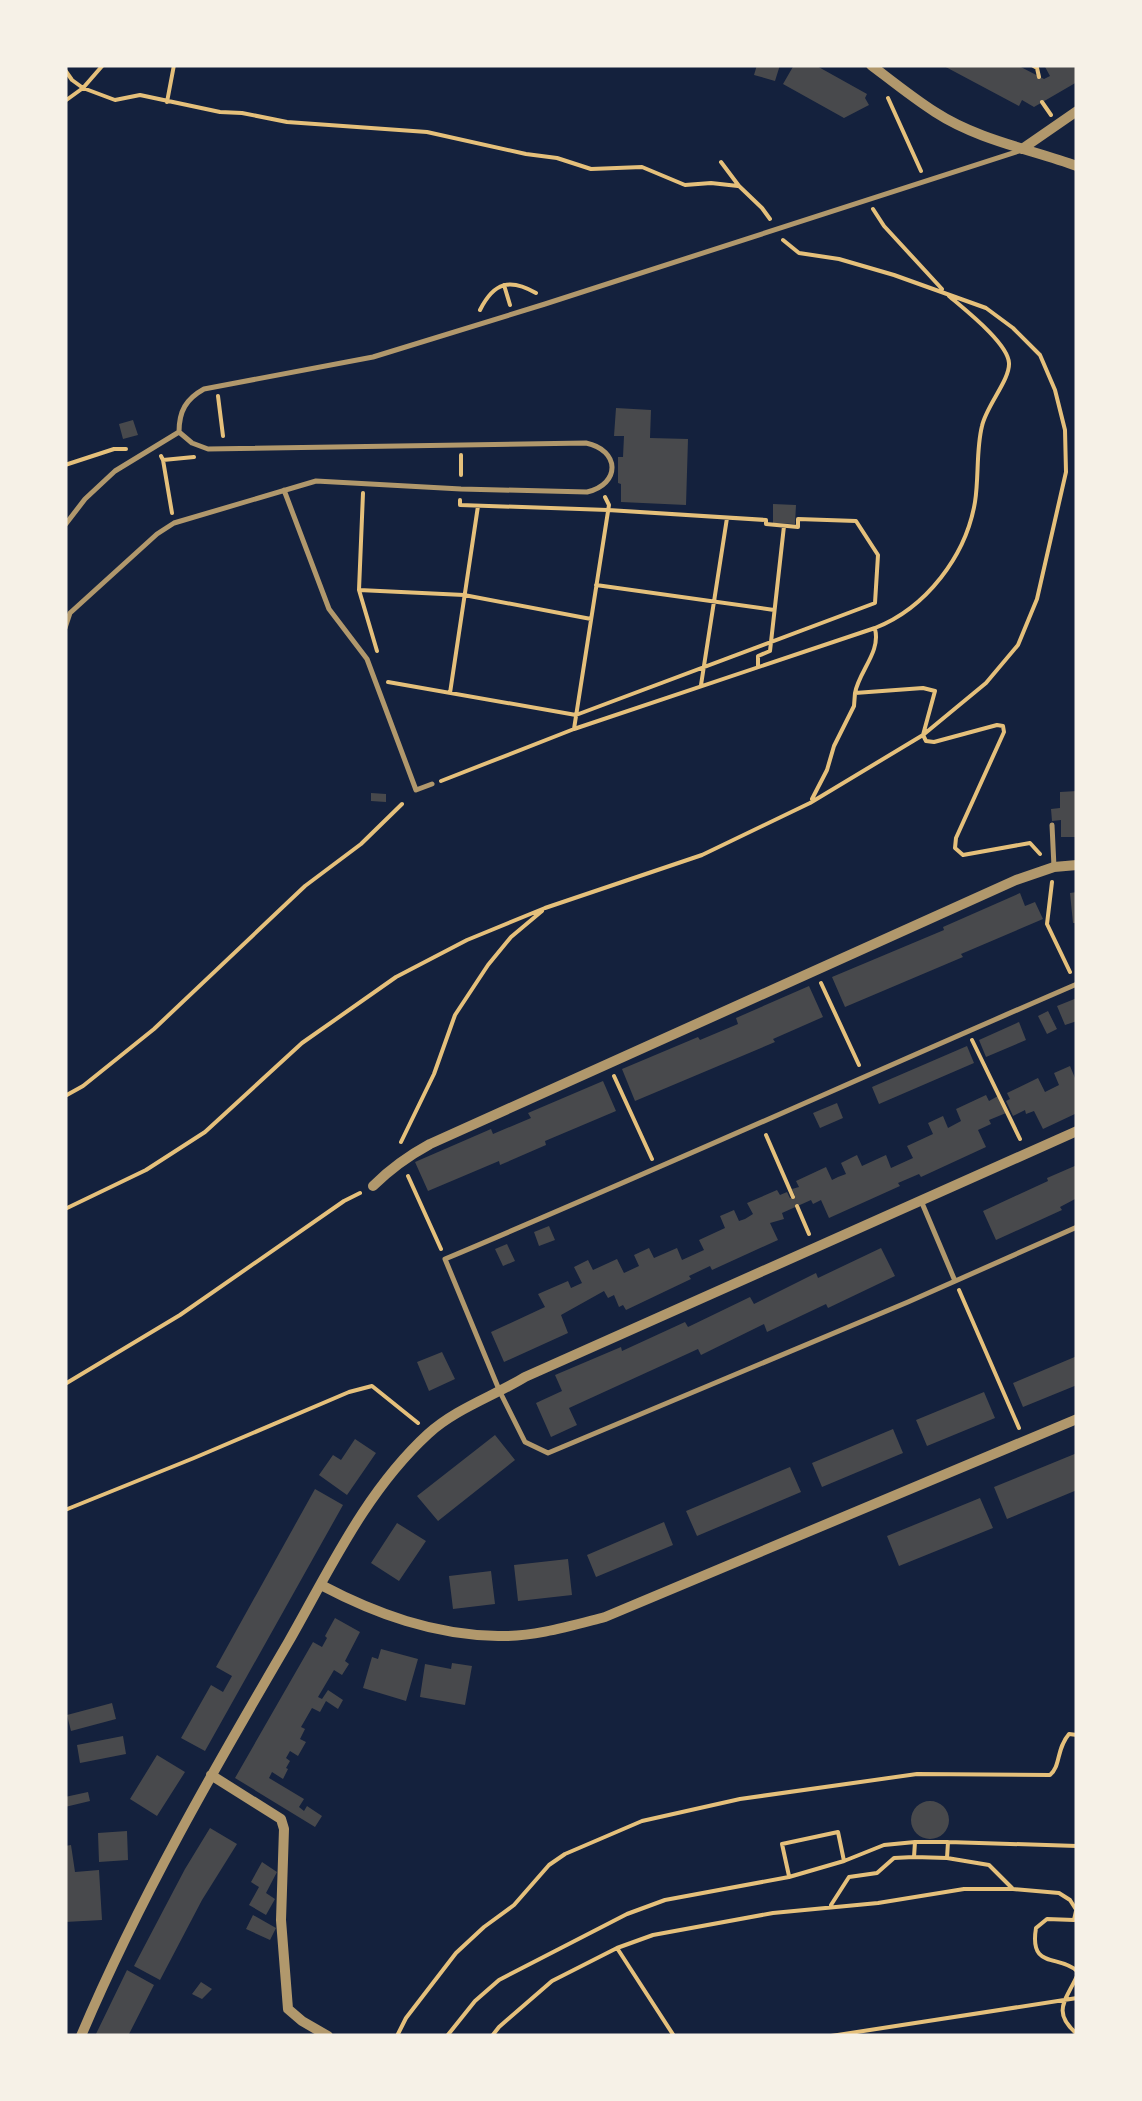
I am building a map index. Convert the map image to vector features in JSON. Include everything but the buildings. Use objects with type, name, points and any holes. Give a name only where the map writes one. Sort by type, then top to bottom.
[{"type":"street","points":[[870,65],[936,114],[1022,150],[1077,166]]},
{"type":"street","points":[[1022,150],[1077,111]]},
{"type":"street","points":[[374,1186],[388,1170],[430,1144],[1016,880],[1077,864]]},
{"type":"street","points":[[81,2036],[103,1984],[211,1775],[380,1487],[430,1432],[525,1377],[1077,1131]]},
{"type":"street","points":[[321,1585],[354,1603],[447,1632],[500,1636],[555,1630],[604,1617],[1077,1420]]},
{"type":"street","points":[[211,1775],[281,1819],[281,1920],[288,2008],[328,2036]]},
{"type":"lane","points":[[65,628],[70,613],[174,523],[284,490],[316,481],[588,492],[600,489],[609,480],[612,467],[599,446],[586,444],[208,448],[192,443],[179,432],[184,406],[204,389],[374,357],[1022,150]]},
{"type":"lane","points":[[65,525],[85,498],[115,470],[179,432]]},
{"type":"lane","points":[[284,490],[330,609],[367,659],[416,790],[432,784]]},
{"type":"lane","points":[[1052,825],[1054,867]]},
{"type":"lane","points":[[1076,984],[445,1259],[500,1392],[526,1442],[548,1453],[1077,1227]]},
{"type":"lane","points":[[920,1201],[955,1281]]},
{"type":"path","points":[[65,101],[103,65]]},
{"type":"path","points":[[167,102],[174,65]]},
{"type":"path","points":[[1032,65],[1038,68],[1039,77]]},
{"type":"path","points":[[65,70],[83,88],[114,100],[140,95],[287,122],[427,132],[558,158],[591,169],[642,167],[685,185],[739,186]]},
{"type":"path","points":[[889,98],[926,182]]},
{"type":"path","points":[[65,1209],[146,1170],[205,1132],[302,1043],[396,976],[467,940],[546,908],[702,855],[810,803],[922,735],[986,683],[1018,645],[1037,599],[1066,472],[1065,430],[1055,390],[1040,355],[1014,328],[986,308],[839,260],[799,254],[784,243],[762,208],[721,162]]},
{"type":"path","points":[[432,784],[574,729],[875,628],[919,601],[942,575],[963,544],[975,503],[982,427],[1009,362],[1003,347],[884,226],[868,200]]},
{"type":"path","points":[[480,324],[480,310],[488,295],[504,284],[520,284],[535,292],[545,304]]},
{"type":"path","points":[[504,284],[513,314]]},
{"type":"path","points":[[386,682],[576,714],[875,602],[878,554],[856,522],[798,519],[798,527],[766,524],[766,520],[460,505],[461,445]]},
{"type":"path","points":[[163,460],[174,523]]},
{"type":"path","points":[[363,484],[359,590],[381,663]]},
{"type":"path","points":[[574,729],[609,505],[600,489]]},
{"type":"path","points":[[450,692],[478,506]]},
{"type":"path","points":[[701,685],[727,518]]},
{"type":"path","points":[[758,666],[758,656],[770,651],[784,526]]},
{"type":"path","points":[[596,584],[774,610]]},
{"type":"path","points":[[359,590],[464,596],[591,619]]},
{"type":"path","points":[[810,803],[854,706],[857,685],[876,646],[875,628]]},
{"type":"path","points":[[855,694],[923,688],[934,691],[922,735],[926,741],[1003,726],[1004,732],[955,848],[964,855],[1030,843],[1054,867],[1047,924],[1076,984]]},
{"type":"path","points":[[65,1096],[154,1029],[305,886],[360,844],[402,804]]},
{"type":"path","points":[[445,1259],[406,1170],[400,1144],[434,1074],[455,1014],[488,964],[546,908]]},
{"type":"path","points":[[815,969],[864,1075]]},
{"type":"path","points":[[968,1031],[1027,1153]]},
{"type":"path","points":[[608,1063],[656,1170]]},
{"type":"path","points":[[760,1121],[793,1197]]},
{"type":"path","points":[[65,1384],[180,1315],[344,1201],[374,1186]]},
{"type":"path","points":[[797,1206],[815,1247]]},
{"type":"path","points":[[955,1281],[1024,1441]]},
{"type":"path","points":[[65,1510],[348,1392],[372,1386],[430,1432]]},
{"type":"path","points":[[397,2036],[406,2018],[456,1954],[565,1854],[642,1821],[740,1799],[917,1774],[1050,1775],[1055,1770],[1061,1743],[1069,1734],[1077,1735]]},
{"type":"path","points":[[789,1877],[782,1844],[838,1832],[844,1861]]},
{"type":"path","points":[[914,1856],[915,1842]]},
{"type":"path","points":[[947,1858],[948,1842]]},
{"type":"path","points":[[447,2036],[475,2000],[498,1980],[627,1914],[665,1900],[789,1877],[884,1846],[948,1842],[1077,1846]]},
{"type":"path","points":[[830,1907],[849,1877],[876,1873],[894,1858],[947,1858],[989,1866],[1013,1888]]},
{"type":"path","points":[[492,2036],[552,1981],[652,1935],[773,1913],[878,1903],[964,1889],[1013,1888],[1059,1893],[1076,1910],[1074,1920],[1047,1920],[1036,1928],[1034,1942],[1051,1962],[1072,1965],[1077,1973],[1063,2000],[1063,2018],[1077,2034]]},
{"type":"path","points":[[617,1948],[674,2036]]},
{"type":"path","points":[[832,2036],[1077,1998]]}]
